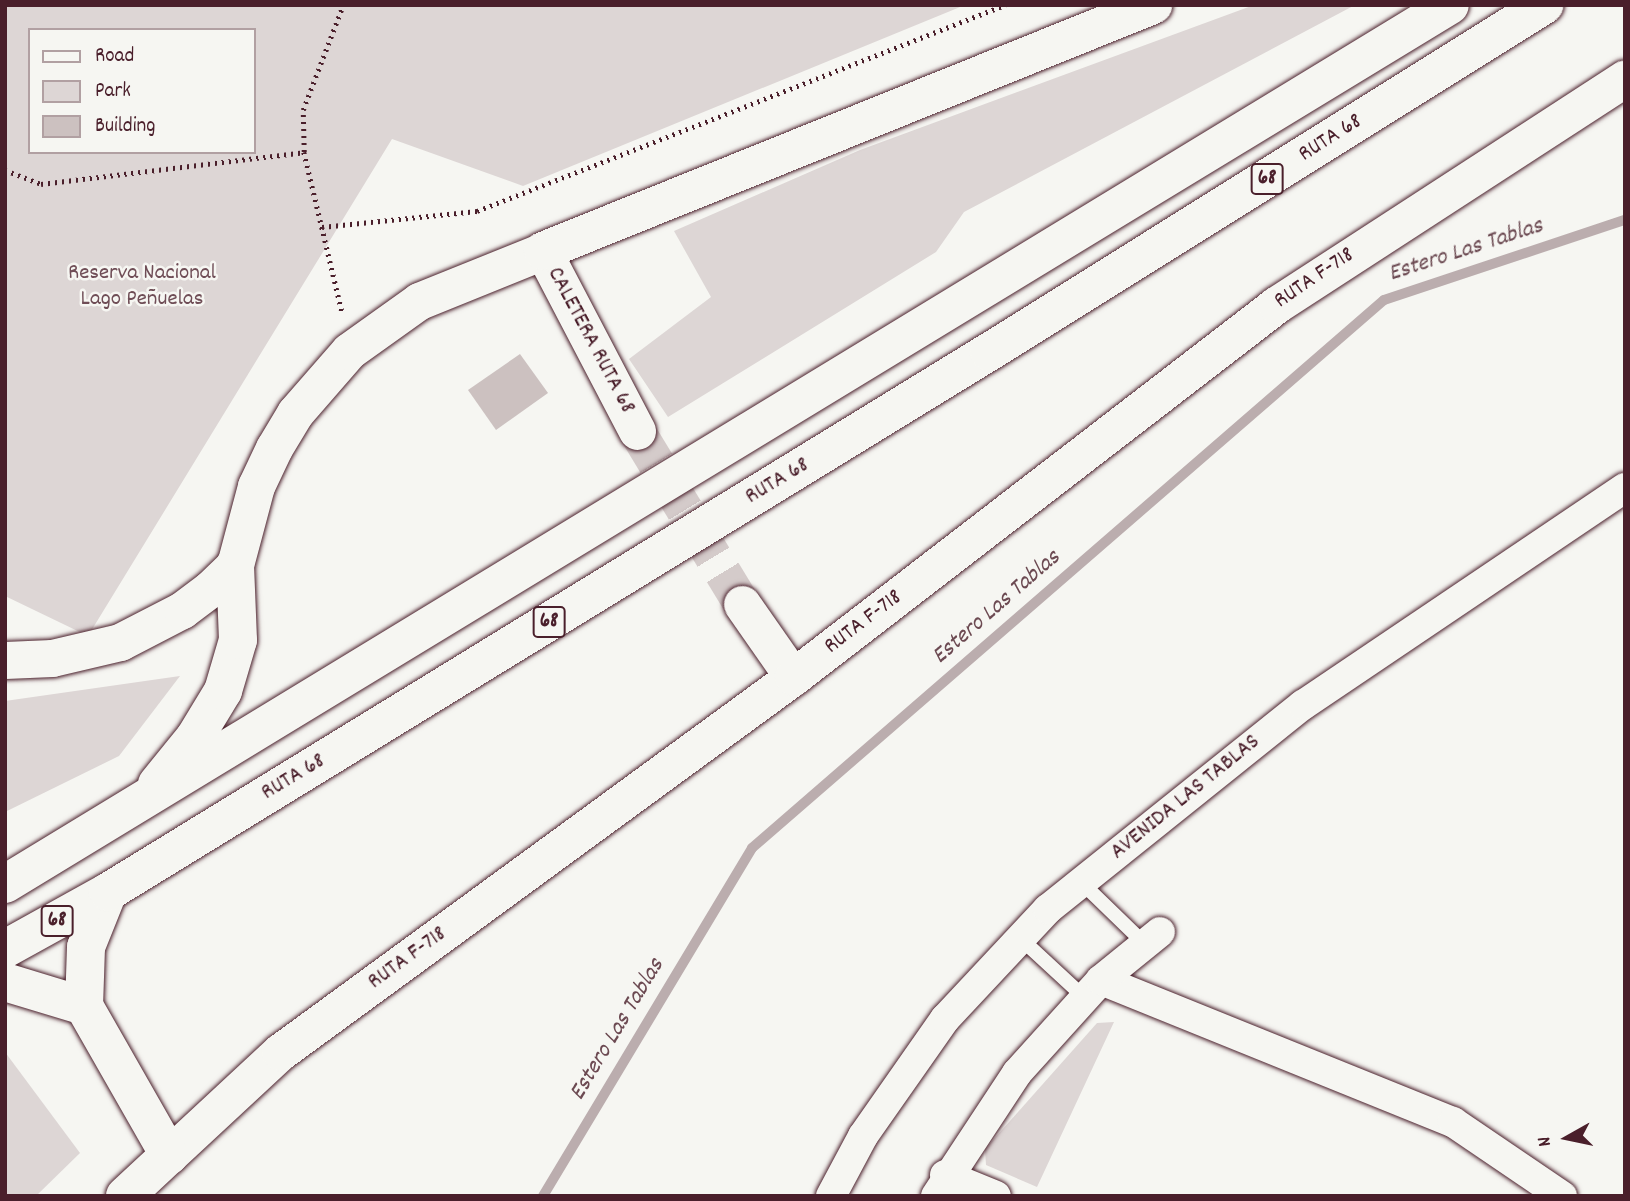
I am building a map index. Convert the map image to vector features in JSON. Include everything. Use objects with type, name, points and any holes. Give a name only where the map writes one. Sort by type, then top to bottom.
[{"type":"main road","points":[[543,251],[1153,5]]},
{"type":"main road","name":"68","points":[[5,884],[1450,5]]},
{"type":"main road","name":"RUTA 68","points":[[5,949],[108,892],[1544,5]]},
{"type":"main road","points":[[142,803],[195,737],[223,691],[238,640],[235,565]]},
{"type":"main road","points":[[108,892],[86,947],[83,1006],[169,1154]]},
{"type":"main road","points":[[5,982],[83,1006]]},
{"type":"main road","name":"RUTA F-718","points":[[125,1196],[169,1154]]},
{"type":"street","name":"RUTA F-718","points":[[169,1154],[280,1052],[793,677],[1276,305],[1625,78]]},
{"type":"street","name":"CALETERA RUTA 68","points":[[543,251],[637,431]]},
{"type":"street","points":[[5,660],[52,658],[120,642],[182,610],[235,565],[256,486],[274,448],[295,413],[349,351],[419,301],[543,251]]},
{"type":"street","name":"AVENIDA LAS TABLAS","points":[[831,1196],[863,1136],[945,1019],[1017,936],[1303,705],[1625,488]]},
{"type":"street","points":[[742,604],[793,677]]},
{"type":"street","points":[[996,1196],[941,1185],[1017,1073],[1093,989],[1152,938]]},
{"type":"street","points":[[1093,989],[1453,1122],[1562,1196]]},
{"type":"lane","points":[[1081,882],[1152,938]]},
{"type":"lane","points":[[1017,936],[1093,989]]},
{"type":"path","points":[[338,291],[304,152],[303,110],[342,5]]},
{"type":"path","points":[[323,227],[477,211],[1005,5]]},
{"type":"path","points":[[5,170],[41,184],[304,152]]},
{"type":"green space","name":"Reserva Nacional Lago Peñuelas","points":[[5,5],[965,5],[523,186],[392,139],[88,636],[5,596]]},
{"type":"green space","points":[[1254,5],[1355,5],[964,212],[936,252],[668,417],[629,359],[711,297],[674,231],[860,150]]},
{"type":"green space","points":[[180,676],[119,756],[5,812],[5,701]]},
{"type":"green space","points":[[1114,1022],[1037,1187],[986,1165],[985,1149],[1097,1023]]},
{"type":"green space","points":[[5,1052],[80,1153],[36,1196],[5,1196]]},
{"type":"building","points":[[520,354],[548,393],[496,430],[468,390]]},
{"type":"waterway","name":"Estero Las Tablas","points":[[543,1196],[752,848],[1384,300],[1625,220]]},
{"type":"tunnel","points":[[637,431],[742,604]]}]
